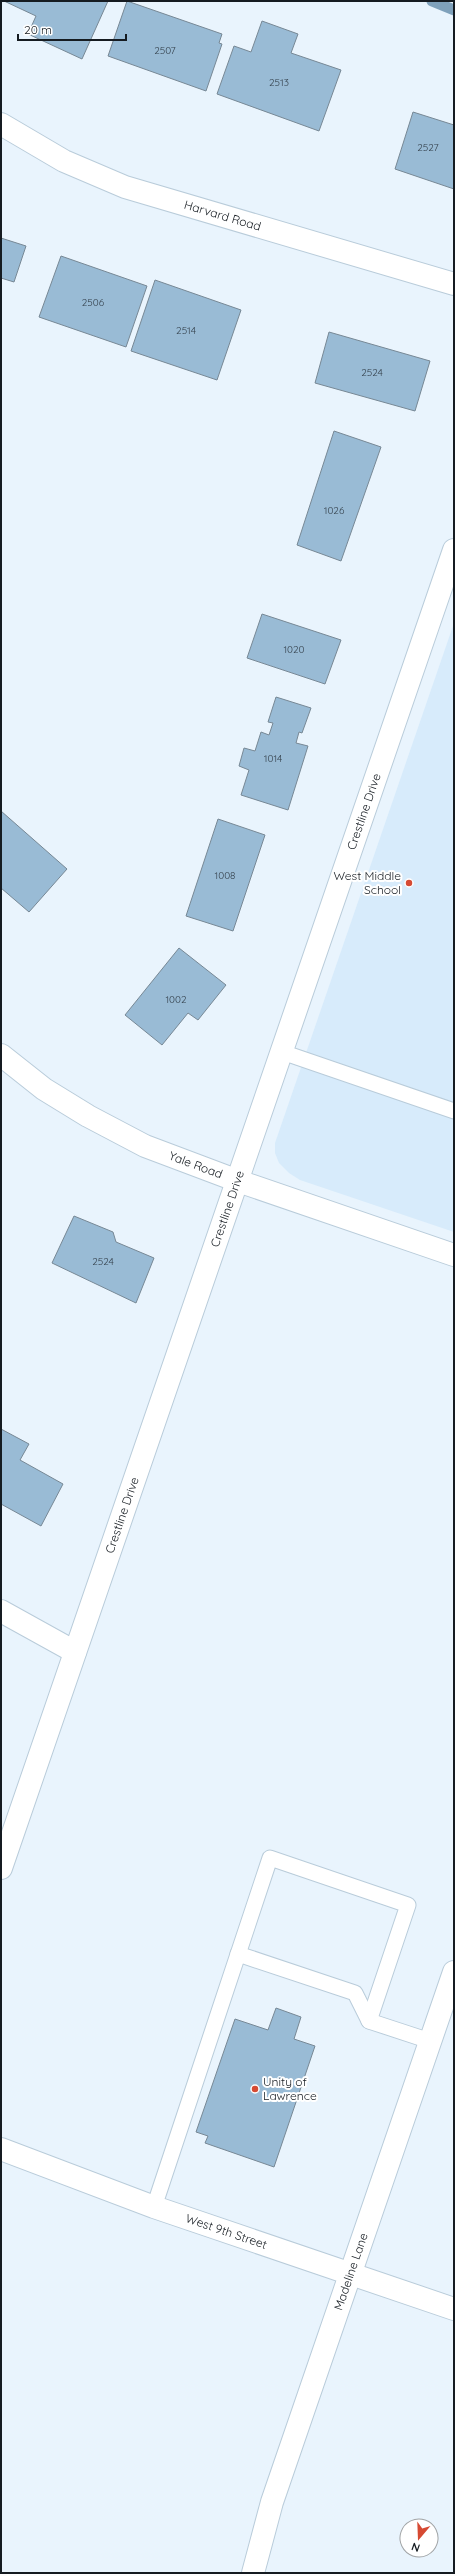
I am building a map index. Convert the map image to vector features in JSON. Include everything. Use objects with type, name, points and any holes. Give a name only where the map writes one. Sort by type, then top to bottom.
[{"type":"street","name":"Harvard Road","points":[[1,124],[64,161],[125,187],[454,284]]},
{"type":"street","name":"Crestline Drive","points":[[1,1868],[454,550]]},
{"type":"street","name":"Yale Road","points":[[1,1054],[44,1089],[145,1146],[238,1181],[454,1255]]},
{"type":"street","points":[[1,1610],[75,1652]]},
{"type":"street","name":"Madeline Lane","points":[[253,2573],[272,2502],[454,1972]]},
{"type":"street","name":"West 9th Street","points":[[1,2149],[154,2207],[454,2309]]},
{"type":"lane","points":[[282,1052],[454,1111]]},
{"type":"lane","points":[[154,2207],[270,1858],[408,1905],[369,2022]]},
{"type":"lane","points":[[238,1954],[355,1993],[369,2022],[430,2041]]},
{"type":"shaded area","name":"West Middle School","points":[[454,623],[454,1232],[300,1180],[289,1173],[279,1163],[275,1153],[275,1143]]},
{"type":"building","points":[[4,1],[108,1],[82,59],[28,34],[36,16]]},
{"type":"building","points":[[127,1],[222,34],[219,43],[222,44],[206,91],[108,56]]},
{"type":"building","points":[[262,21],[298,34],[291,53],[341,70],[319,131],[217,94],[234,46],[251,52]]},
{"type":"building","points":[[413,112],[454,125],[454,189],[395,169]]},
{"type":"building","points":[[1,238],[26,246],[14,282],[1,278]]},
{"type":"building","points":[[61,256],[147,286],[126,347],[39,317]]},
{"type":"building","points":[[155,280],[241,310],[217,380],[131,351]]},
{"type":"building","points":[[329,332],[430,361],[415,411],[315,383]]},
{"type":"building","points":[[334,431],[381,447],[341,561],[297,545]]},
{"type":"building","points":[[262,614],[341,640],[325,684],[247,658]]},
{"type":"building","points":[[276,697],[311,708],[302,733],[299,732],[296,743],[308,746],[288,810],[241,795],[249,770],[239,766],[244,748],[255,751],[261,732],[269,735],[273,723],[268,722]]},
{"type":"building","points":[[1,811],[67,869],[29,912],[1,888]]},
{"type":"building","points":[[218,819],[265,835],[233,931],[186,916]]},
{"type":"building","points":[[179,948],[226,985],[198,1020],[188,1013],[162,1045],[125,1015]]},
{"type":"building","points":[[74,1216],[113,1232],[116,1242],[154,1258],[136,1303],[52,1263]]},
{"type":"building","points":[[1,1429],[29,1444],[20,1460],[63,1484],[41,1526],[1,1504]]},
{"type":"building","name":"Unity of Lawrence","points":[[276,2008],[301,2017],[294,2039],[315,2046],[274,2167],[205,2143],[208,2136],[196,2132],[235,2019],[268,2030]]},
{"type":"waterway","points":[[432,1],[454,10]]},
{"type":"place","name":"West Middle School","points":[[409,883]]},
{"type":"place","name":"Unity of Lawrence","points":[[255,2089]]}]
